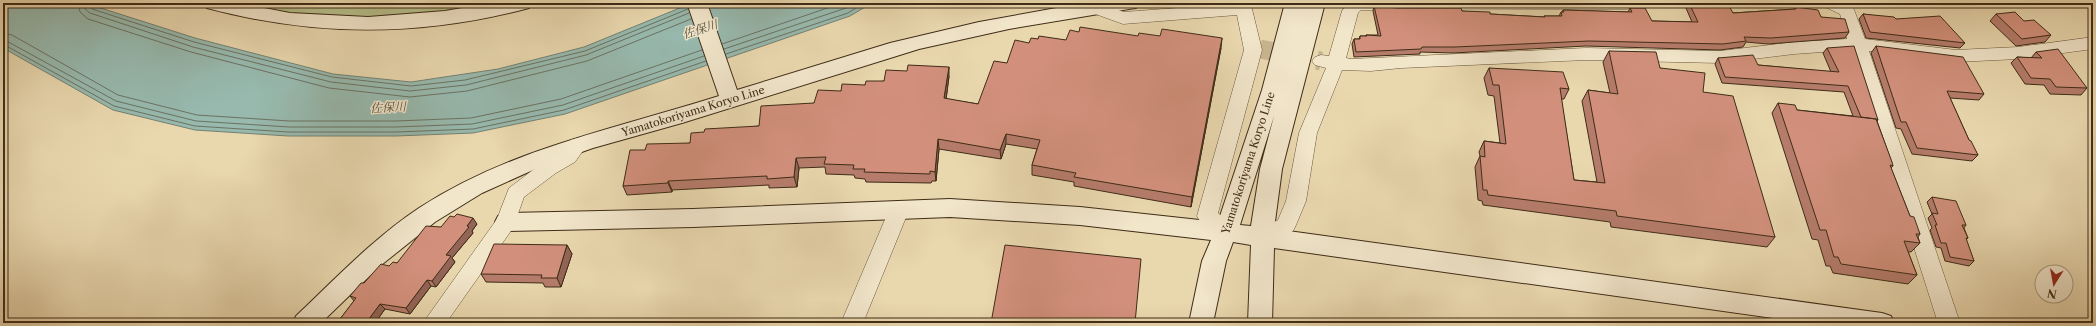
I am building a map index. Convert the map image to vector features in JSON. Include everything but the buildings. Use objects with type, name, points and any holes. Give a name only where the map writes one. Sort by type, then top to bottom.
[{"type":"main road","points":[[214,3],[232,9],[332,24],[387,24],[435,19],[484,12],[522,3]]},
{"type":"main road","points":[[697,3],[730,99]]},
{"type":"main road","name":"Yamatokoriyama Koryo Line","points":[[305,323],[371,260],[445,203],[514,170],[578,145],[674,118],[730,99],[890,50],[1045,15],[1129,3]]},
{"type":"main road","name":"Yamatokoriyama Koryo Line","points":[[1201,323],[1214,261],[1226,232],[1272,90],[1295,3]]},
{"type":"main road","name":"Yamatokoriyama Koryo Line","points":[[1260,323],[1263,218],[1271,169],[1315,3]]},
{"type":"main road","points":[[506,222],[950,208],[1080,216],[1226,232],[1882,323]]},
{"type":"street","points":[[1263,237],[1286,225],[1296,201],[1308,133],[1329,63],[1350,10],[1357,4],[1627,3]]},
{"type":"street","points":[[1830,3],[1847,11],[1948,323]]},
{"type":"street","points":[[1096,8],[1124,18],[1244,9],[1257,50],[1207,216],[1226,232]]},
{"type":"street","points":[[1329,63],[1375,66],[1401,62],[1586,54],[1720,57],[1794,48],[1857,44],[1956,56],[2018,53],[2093,43]]},
{"type":"street","points":[[434,323],[506,222],[516,193],[549,168],[568,157],[578,145]]},
{"type":"street","points":[[852,323],[899,210]]},
{"type":"green space","points":[[236,3],[499,3],[444,13],[397,17],[316,17],[275,12]]},
{"type":"water","name":"佐保川","points":[[3,3],[85,3],[195,38],[333,74],[411,82],[498,69],[584,47],[692,3],[872,3],[850,16],[565,114],[473,133],[396,136],[288,136],[195,130],[113,110],[3,48]]},
{"type":"tunnel","points":[[1260,49],[1321,61]]}]
